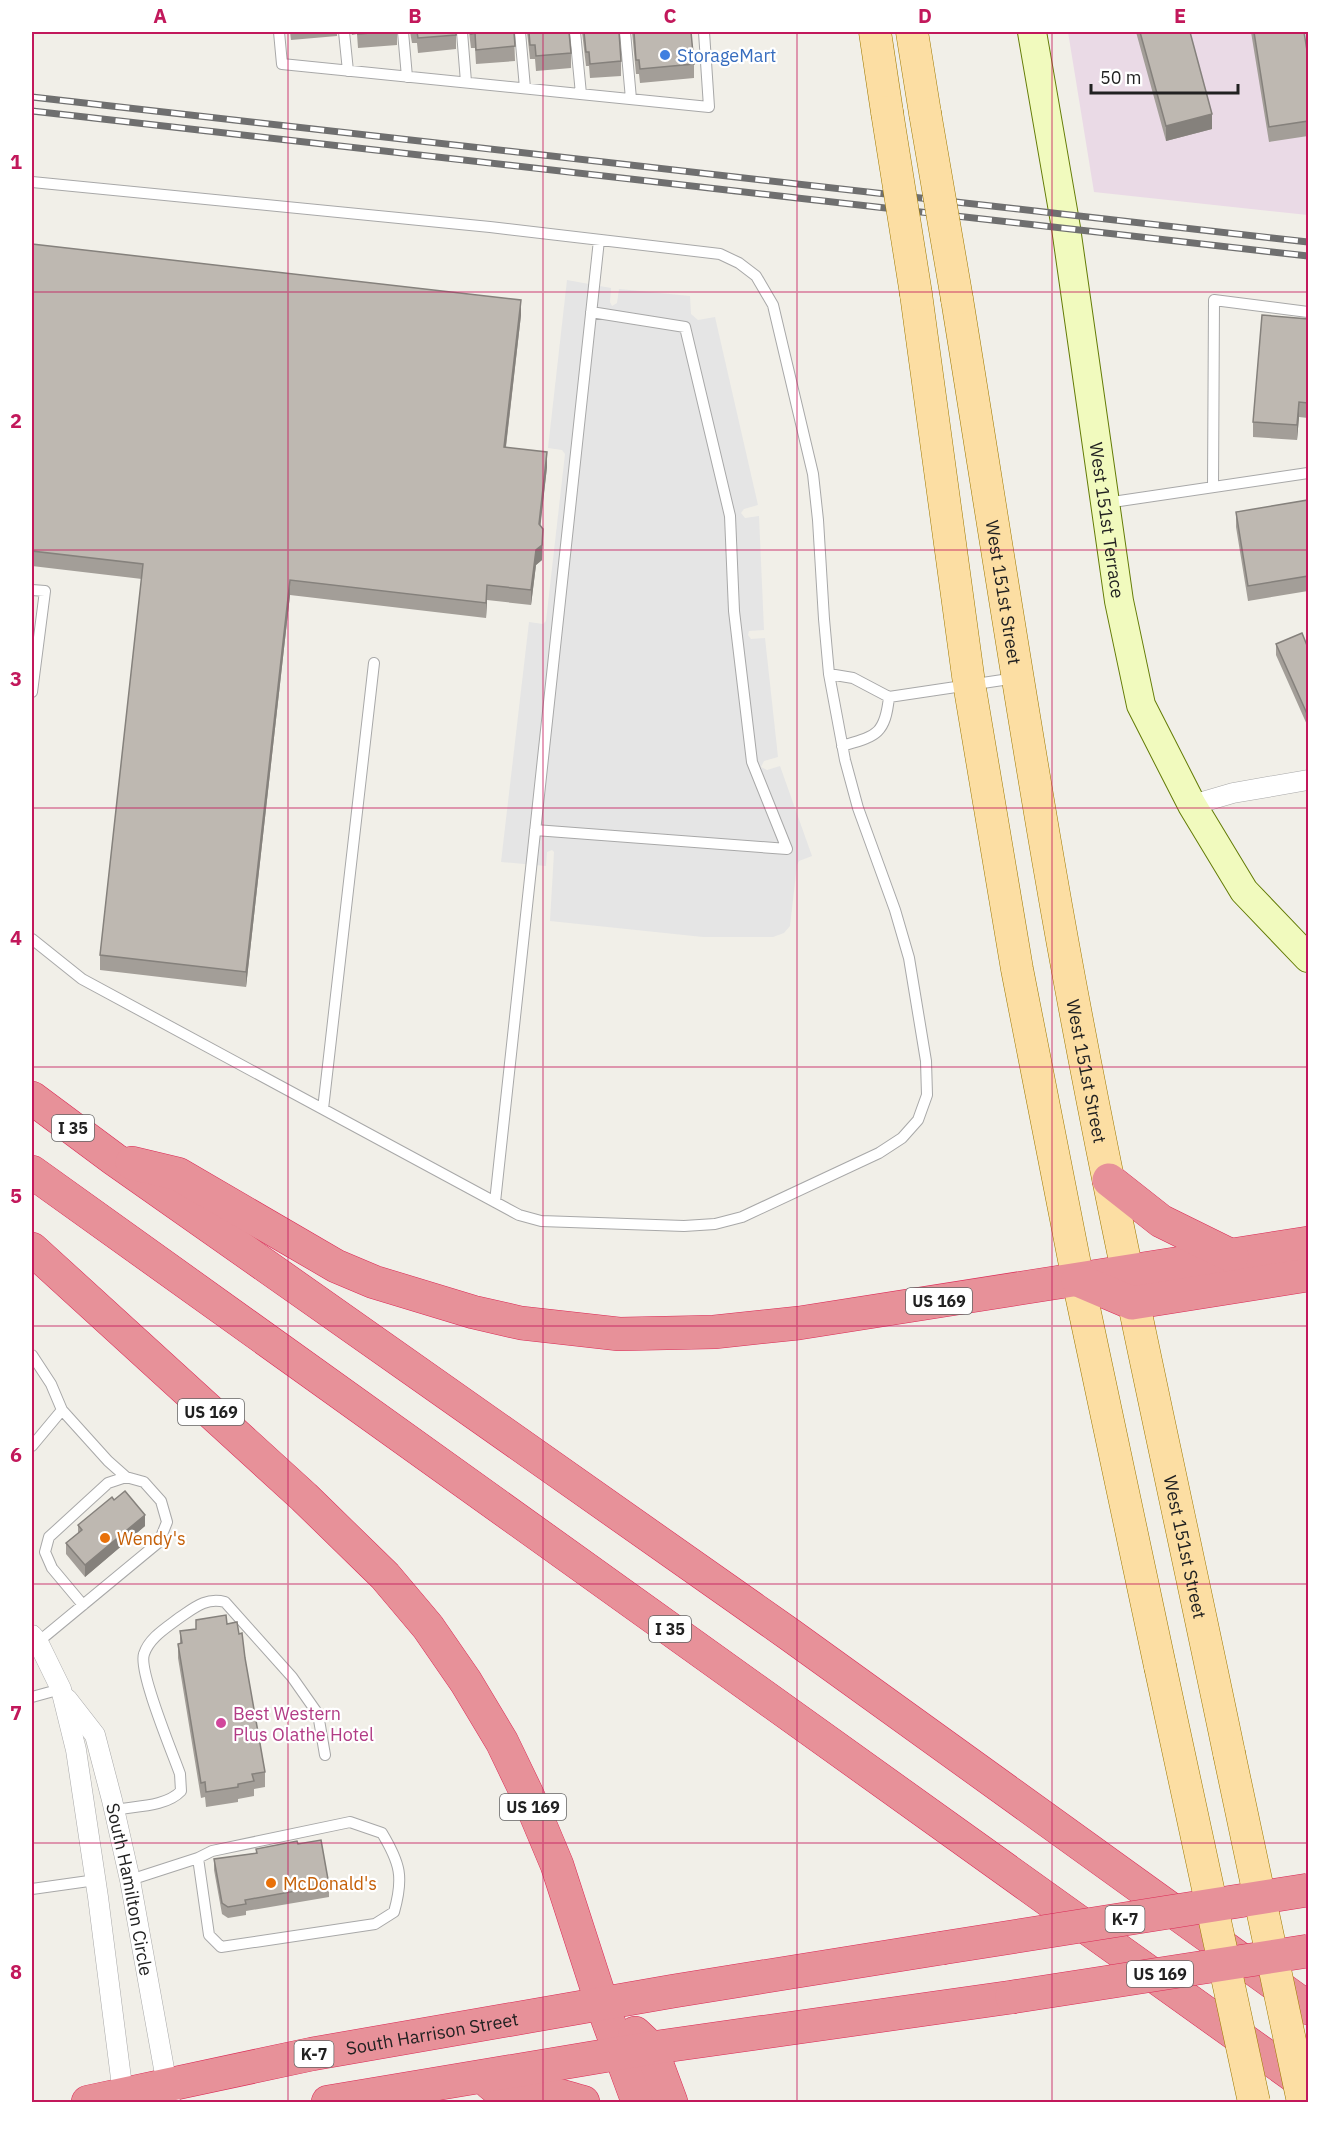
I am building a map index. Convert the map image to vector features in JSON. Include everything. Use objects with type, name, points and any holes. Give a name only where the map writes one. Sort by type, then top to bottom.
[{"type":"highway","name":"I 35","points":[[32,1098],[114,1159],[789,1634],[1308,2008]]},
{"type":"highway","name":"US 169","points":[[114,1159],[178,1174],[336,1266],[374,1282],[472,1312],[521,1323],[619,1334],[714,1332],[799,1323],[1078,1280]]},
{"type":"highway","name":"I 35","points":[[32,1172],[1308,2086]]},
{"type":"highway","points":[[1109,1180],[1161,1221],[1232,1256]]},
{"type":"highway","points":[[1130,1288],[1232,1256],[1308,1243]]},
{"type":"highway","name":"US 169","points":[[32,1249],[304,1497],[385,1576],[428,1627],[466,1682],[502,1742],[557,1865],[602,2004],[635,2051],[1012,1997],[1308,1951]]},
{"type":"highway","points":[[1078,1280],[1130,1288],[1308,1275]]},
{"type":"highway","name":"K-7","points":[[602,2004],[1308,1890]]},
{"type":"highway","name":"South Harrison Street","points":[[88,2103],[168,2093],[312,2054],[602,2004]]},
{"type":"highway","points":[[328,2103],[635,2051]]},
{"type":"highway","points":[[635,2051],[638,2103]]},
{"type":"highway","points":[[635,2051],[671,2103]]},
{"type":"highway","points":[[484,2077],[501,2093],[508,2095],[554,2095],[583,2103]]},
{"type":"main road","points":[[875,32],[916,294],[969,684],[1020,981],[1078,1280],[1254,2103]]},
{"type":"main road","name":"West 151st Street","points":[[912,32],[1050,872],[1130,1288],[1303,2103]]},
{"type":"street","name":"West 151st Terrace","points":[[1032,32],[1066,228],[1119,601],[1142,705],[1192,805],[1244,891],[1308,958]]},
{"type":"street","points":[[1192,805],[1233,793],[1308,780]]},
{"type":"street","name":"South Hamilton Circle","points":[[35,1639],[61,1689],[95,1735],[130,1880],[168,2093]]},
{"type":"street","name":"South Hamilton Circle","points":[[61,1689],[76,1750],[96,1880],[123,2099]]},
{"type":"lane","points":[[279,32],[282,64],[709,107],[704,32]]},
{"type":"lane","points":[[344,32],[348,71]]},
{"type":"lane","points":[[403,32],[406,77]]},
{"type":"lane","points":[[462,32],[466,82]]},
{"type":"lane","points":[[520,32],[525,88]]},
{"type":"lane","points":[[575,32],[580,94]]},
{"type":"lane","points":[[625,32],[631,99]]},
{"type":"lane","points":[[32,182],[490,227],[720,255],[739,263],[756,276],[773,305],[813,474],[829,674],[842,746],[858,808],[895,910],[909,958],[926,1061],[927,1095],[918,1120],[902,1138],[879,1153],[742,1216],[715,1224],[684,1226],[541,1221],[519,1215],[82,979],[32,939]]},
{"type":"lane","points":[[495,1202],[599,240]]},
{"type":"lane","points":[[1213,487],[1214,300],[1308,312]]},
{"type":"lane","points":[[536,830],[787,849],[752,762],[734,610],[730,516],[685,327],[591,312]]},
{"type":"lane","points":[[1105,503],[1308,473]]},
{"type":"lane","points":[[32,590],[45,591],[32,692]]},
{"type":"lane","points":[[323,1109],[374,663]]},
{"type":"lane","points":[[829,674],[853,678],[890,697],[1019,678]]},
{"type":"lane","points":[[842,746],[873,737],[887,717],[890,697]]},
{"type":"lane","points":[[32,1355],[51,1384],[62,1410],[108,1461],[126,1477],[144,1482],[161,1501],[167,1522],[159,1542],[83,1605],[35,1639]]},
{"type":"lane","points":[[32,1446],[62,1410]]},
{"type":"lane","points":[[83,1605],[52,1568],[45,1552],[49,1537],[108,1483],[126,1477]]},
{"type":"lane","points":[[114,1810],[161,1802],[175,1797],[181,1791],[180,1774],[146,1678],[143,1656],[153,1639],[204,1601],[214,1599],[225,1602],[292,1677],[318,1714],[325,1755]]},
{"type":"lane","points":[[32,1697],[61,1689]]},
{"type":"lane","points":[[130,1880],[198,1858],[212,1851],[350,1822],[382,1833],[396,1858],[400,1890],[394,1912],[375,1924],[221,1947],[209,1935],[198,1858]]},
{"type":"lane","points":[[32,1889],[96,1880]]},
{"type":"shaded area","points":[[1068,32],[1308,32],[1308,215],[1094,192]]},
{"type":"shaded area","points":[[567,280],[611,288],[612,306],[617,303],[619,289],[690,296],[691,314],[698,320],[715,317],[758,505],[744,509],[741,513],[745,518],[759,516],[764,630],[749,631],[748,635],[751,639],[765,638],[778,757],[764,761],[761,767],[767,770],[780,766],[812,856],[799,861],[797,865],[790,926],[784,933],[773,937],[703,937],[550,921],[554,852],[552,850],[547,852],[546,866],[501,862],[529,622],[543,624],[546,621],[565,454],[562,450],[548,448]]},
{"type":"building","points":[[358,32],[385,32],[358,34]]},
{"type":"building","points":[[417,32],[456,32],[456,35],[418,38]]},
{"type":"building","points":[[471,32],[514,32],[515,46],[476,50],[475,33],[471,34]]},
{"type":"building","points":[[529,32],[569,32],[571,53],[536,56],[535,45],[530,45]]},
{"type":"building","points":[[584,32],[619,32],[621,61],[590,64]]},
{"type":"building","name":"StorageMart","points":[[634,32],[691,32],[694,64],[640,69],[639,60],[636,60]]},
{"type":"building","points":[[1140,32],[1190,32],[1212,114],[1166,126]]},
{"type":"building","points":[[1254,32],[1304,32],[1308,57],[1308,121],[1269,127]]},
{"type":"building","points":[[32,244],[521,300],[504,447],[547,452],[539,524],[543,529],[542,545],[536,550],[531,590],[487,585],[486,603],[290,580],[246,972],[100,955],[143,564],[32,551]]},
{"type":"building","points":[[1262,315],[1308,319],[1308,403],[1299,402],[1297,425],[1253,422]]},
{"type":"building","points":[[1308,500],[1308,576],[1248,586],[1236,512]]},
{"type":"building","points":[[1302,633],[1308,648],[1308,716],[1276,644]]},
{"type":"building","name":"Wendy's","points":[[125,1491],[145,1515],[85,1565],[66,1543],[82,1530],[78,1525],[112,1497],[114,1500]]},
{"type":"building","name":"Best Western Plus Olathe Hotel","points":[[226,1615],[227,1624],[237,1622],[239,1634],[242,1633],[265,1772],[252,1774],[254,1781],[238,1784],[238,1787],[206,1792],[205,1782],[201,1783],[178,1644],[182,1643],[180,1631],[196,1629],[196,1620]]},
{"type":"building","name":"McDonald's","points":[[321,1840],[329,1885],[245,1900],[246,1904],[228,1907],[222,1903],[214,1859],[257,1853],[256,1849],[297,1841],[298,1844]]},
{"type":"railway","points":[[32,97],[1308,242]]},
{"type":"railway","points":[[32,111],[1308,256]]},
{"type":"place","name":"StorageMart","points":[[665,55]]},
{"type":"place","name":"Wendy's","points":[[105,1538]]},
{"type":"place","name":"Best Western Plus Olathe Hotel","points":[[221,1723]]},
{"type":"place","name":"McDonald's","points":[[271,1883]]}]
